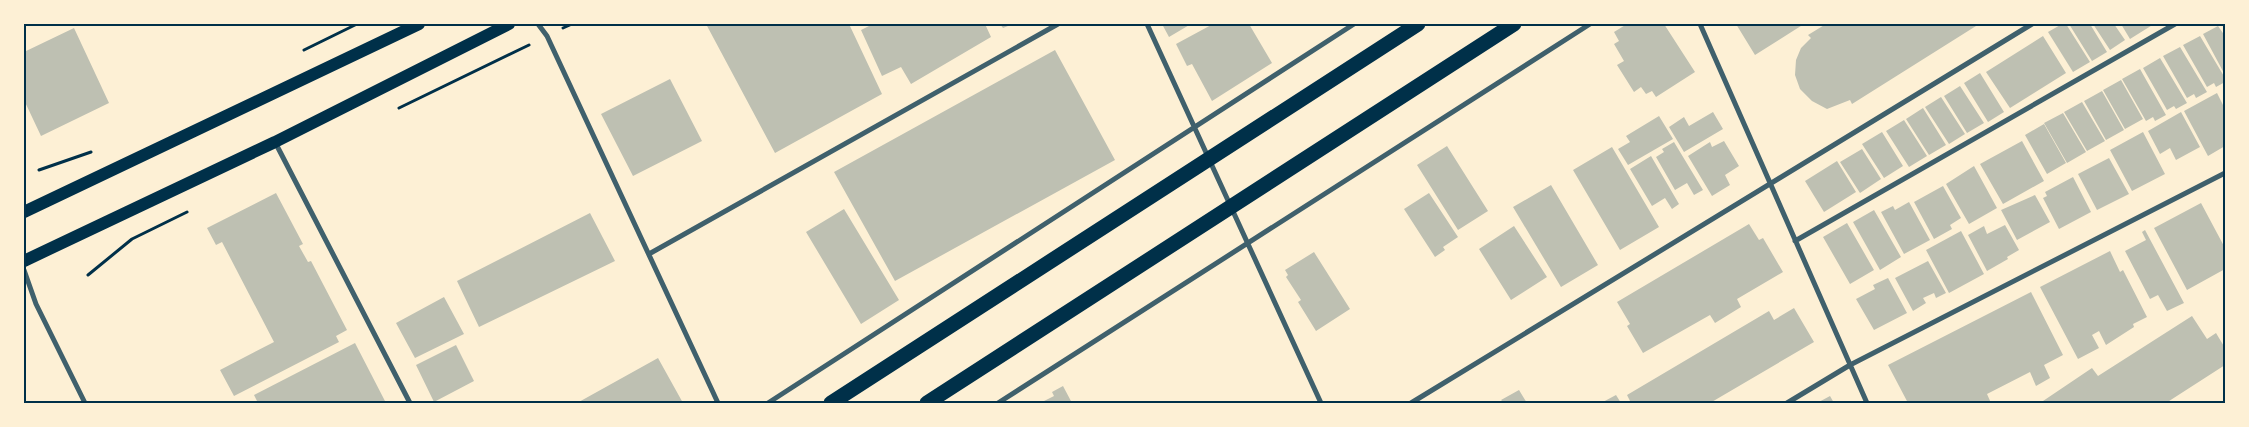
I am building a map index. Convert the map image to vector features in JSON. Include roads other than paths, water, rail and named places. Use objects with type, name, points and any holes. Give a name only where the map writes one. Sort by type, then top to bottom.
[{"type":"highway","points":[[831,403],[1418,24]]},
{"type":"highway","points":[[927,403],[1514,24]]},
{"type":"main road","points":[[24,212],[419,24]]},
{"type":"main road","points":[[24,261],[275,142],[509,24]]},
{"type":"street","points":[[538,24],[547,36],[718,403]]},
{"type":"street","points":[[649,254],[1058,24]]},
{"type":"street","points":[[1147,24],[1320,403]]},
{"type":"street","points":[[768,403],[1193,126],[1354,24]]},
{"type":"street","points":[[998,403],[1248,245],[1590,24]]},
{"type":"street","points":[[1700,24],[1867,403]]},
{"type":"street","points":[[1411,403],[2032,24]]},
{"type":"street","points":[[1795,241],[2175,24]]},
{"type":"street","points":[[275,142],[410,403]]},
{"type":"street","points":[[1787,403],[1850,365],[2225,173]]},
{"type":"street","points":[[24,270],[36,304],[85,403]]}]
